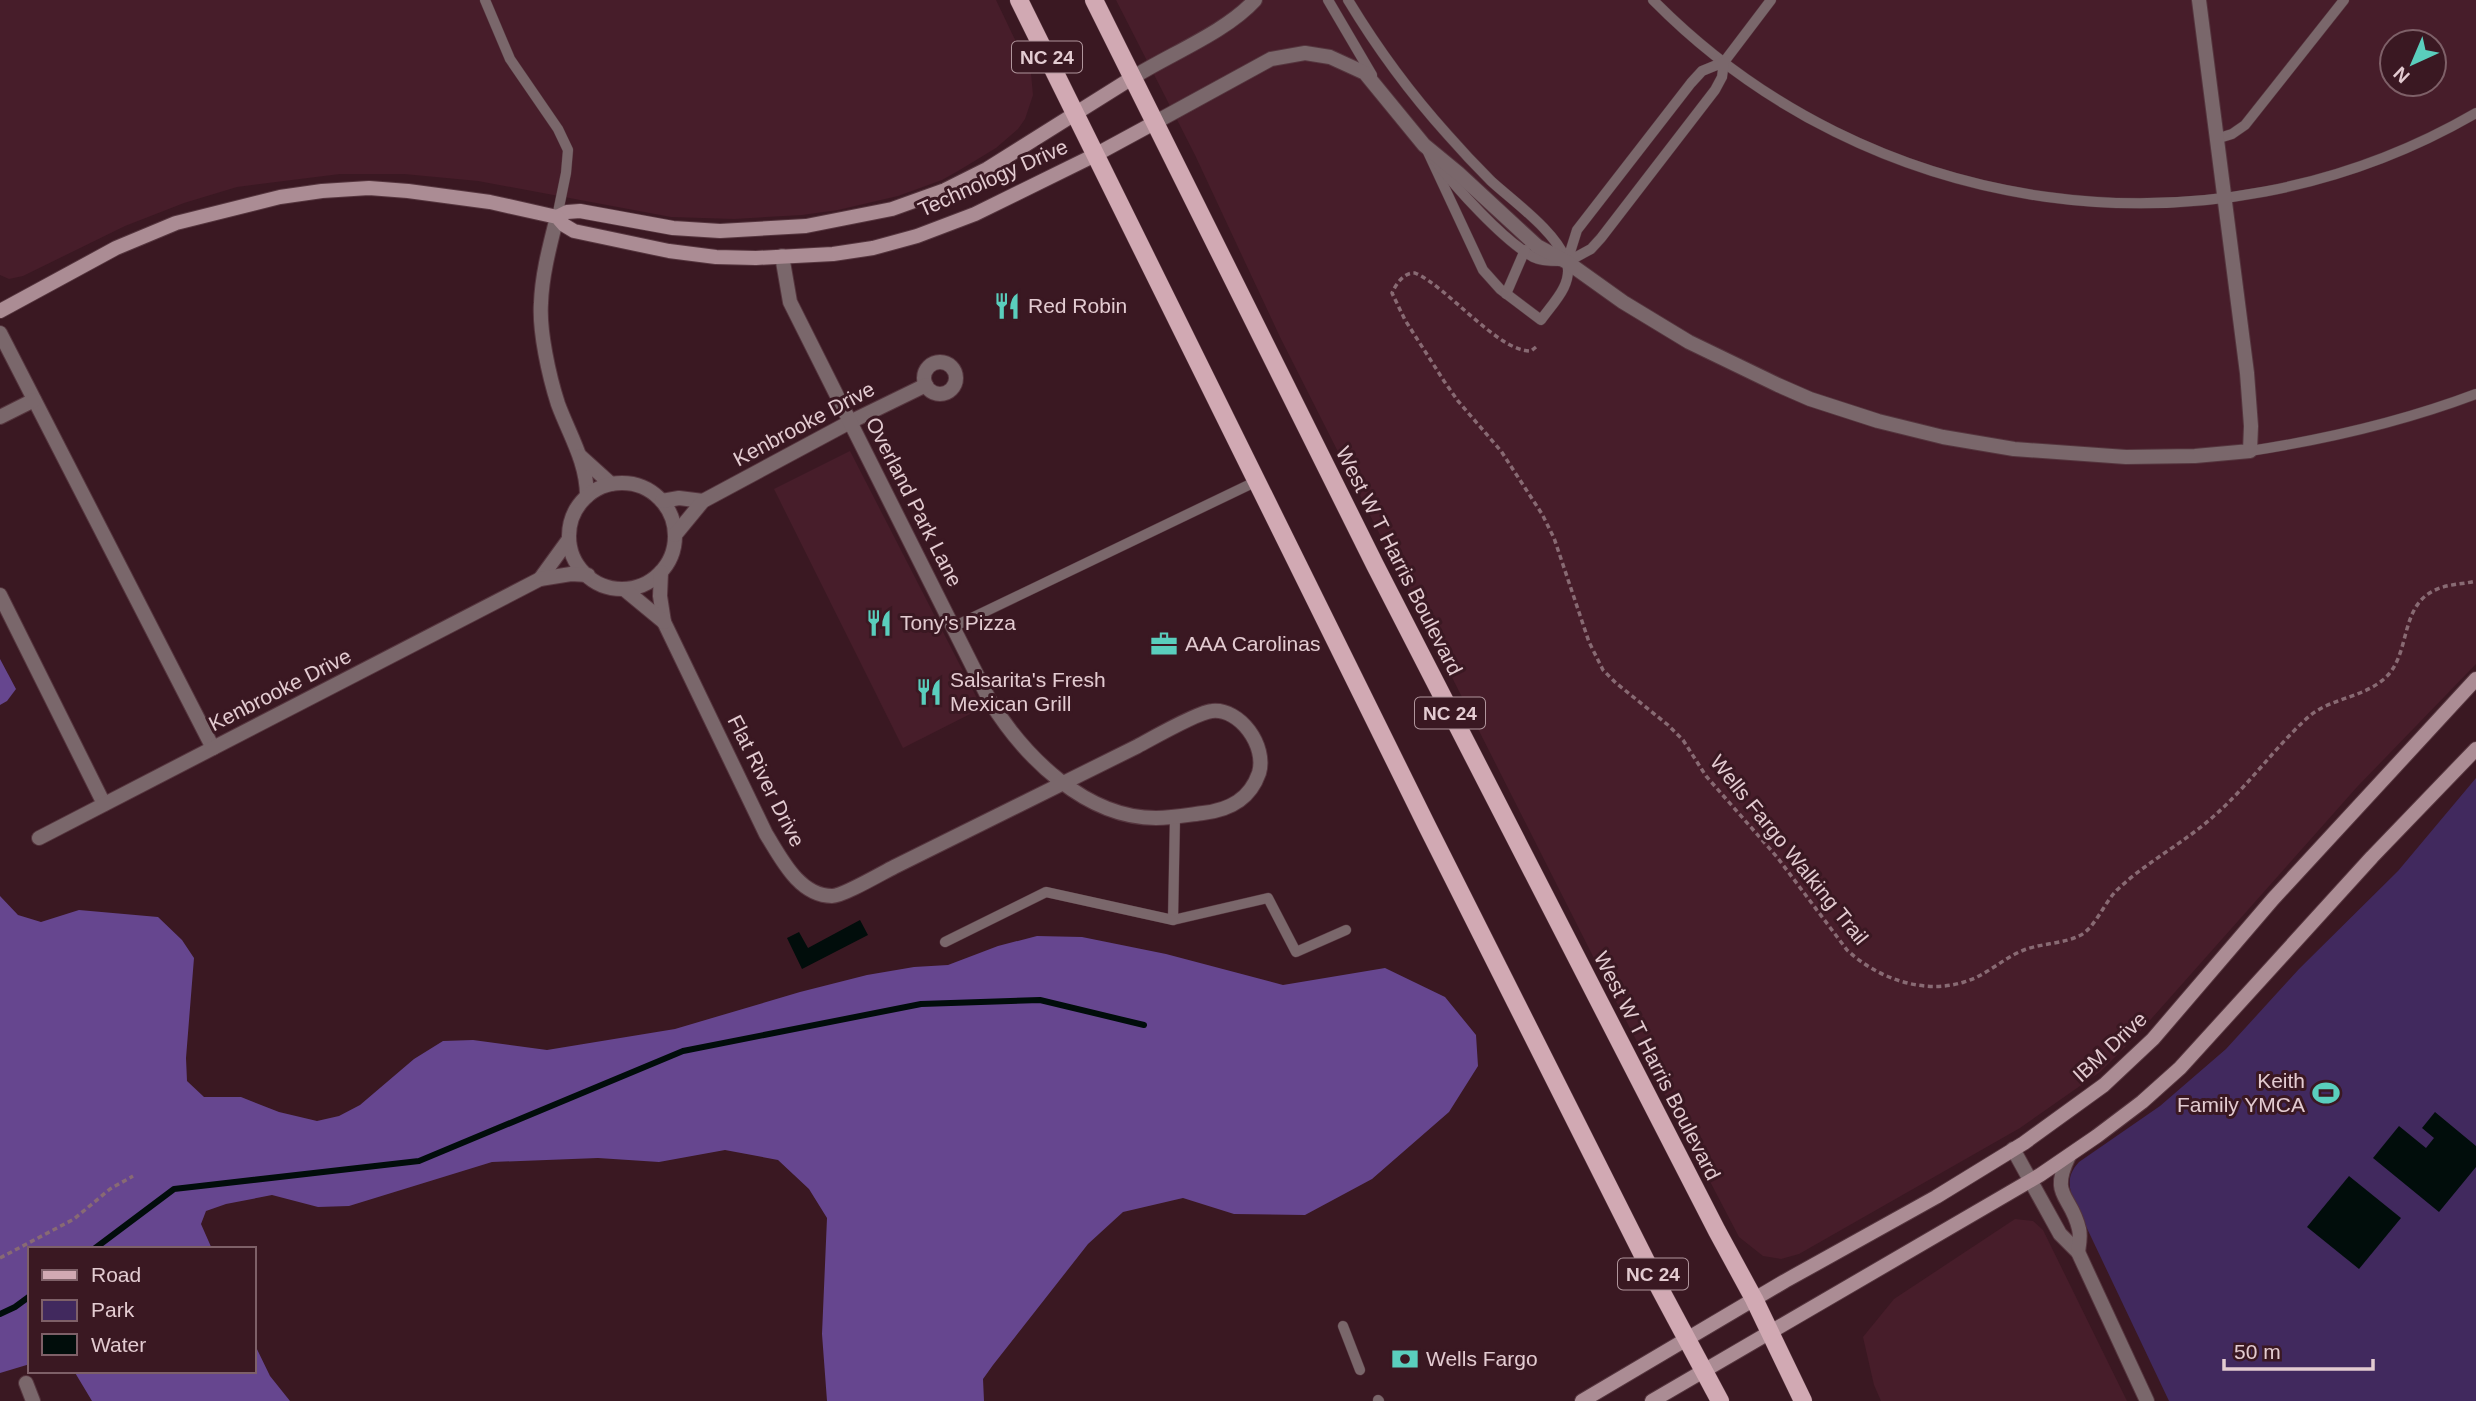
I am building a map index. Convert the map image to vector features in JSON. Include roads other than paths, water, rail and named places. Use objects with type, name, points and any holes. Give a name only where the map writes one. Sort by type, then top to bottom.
[{"type":"main road","name":"NC 24","points":[[1019,0],[1256,481],[1686,1339],[1720,1401]]},
{"type":"main road","name":"West W T Harris Boulevard","points":[[1094,0],[1464,740],[1754,1299],[1803,1401]]},
{"type":"street","points":[[1132,78],[1223,26],[1245,11],[1255,0]]},
{"type":"street","points":[[1154,123],[1262,63],[1294,54],[1317,54],[1344,62],[1365,73],[1424,145],[1537,246],[1567,262],[1643,315],[1716,357],[1810,398],[1885,422],[1980,444],[2053,453],[2161,457],[2250,451],[2250,399],[2199,0]]},
{"type":"street","name":"Technology Drive","points":[[556,218],[567,212],[580,211],[673,228],[720,231],[786,228],[833,222],[892,209],[987,169],[1132,78]]},
{"type":"street","name":"Technology Drive","points":[[0,311],[116,248],[176,223],[280,197],[322,191],[369,188],[477,199],[556,218],[574,231],[689,254],[733,258],[854,252],[917,236],[975,214],[1154,123]]},
{"type":"street","points":[[556,218],[541,303],[547,362],[558,404],[580,456],[587,496]]},
{"type":"street","name":"Overland Park Lane","points":[[782,256],[789,302],[990,701],[1004,724],[1061,784]]},
{"type":"street","points":[[0,333],[213,748]]},
{"type":"street","name":"Kenbrooke Drive","points":[[675,536],[703,502],[850,422],[926,385]]},
{"type":"street","points":[[0,418],[34,400]]},
{"type":"street","points":[[580,456],[611,484]]},
{"type":"street","points":[[588,575],[576,561],[569,539],[574,513],[587,496],[611,484],[635,485],[652,492],[662,501],[669,513],[675,536]]},
{"type":"street","points":[[662,501],[679,498],[703,502]]},
{"type":"street","name":"Flat River Drive","points":[[675,536],[672,553],[661,572],[660,596],[664,622],[766,834],[785,865],[803,885],[821,895],[835,897],[1061,784],[1208,711],[1225,710],[1238,720],[1262,754],[1253,787],[1240,802],[1219,811],[1155,818],[1132,815],[1110,808],[1061,784]]},
{"type":"street","name":"Kenbrooke Drive","points":[[540,579],[569,539]]},
{"type":"street","points":[[624,589],[645,583],[661,572]]},
{"type":"street","name":"Kenbrooke Drive","points":[[38,838],[540,579],[572,574],[588,575]]},
{"type":"street","name":"Flat River Drive","points":[[588,575],[597,583],[624,589],[664,622]]},
{"type":"street","points":[[0,595],[104,804]]},
{"type":"street","name":"IBM Drive","points":[[1582,1401],[1754,1299],[1936,1197],[2013,1149],[2104,1085],[2153,1038],[2273,899],[2476,679]]},
{"type":"street","points":[[1652,1401],[2031,1181],[2142,1102],[2180,1068],[2372,857],[2476,749]]},
{"type":"street","points":[[2013,1149],[2060,1234],[2078,1252],[2147,1401]]},
{"type":"street","points":[[2069,1156],[2060,1174],[2061,1188],[2079,1230],[2078,1252]]},
{"type":"street","points":[[26,1383],[33,1401]]},
{"type":"lane","points":[[485,0],[510,59],[558,129],[568,150],[556,218]]},
{"type":"lane","points":[[1328,0],[1382,92]]},
{"type":"lane","points":[[1348,0],[1365,28],[1418,100],[1488,177],[1548,233],[1567,262]]},
{"type":"lane","points":[[1653,0],[1678,25],[1724,62],[1789,107],[1854,142],[1908,164],[1969,183],[2045,198],[2167,203],[2279,189],[2339,173],[2408,148],[2476,113]]},
{"type":"lane","points":[[1424,145],[1464,195],[1525,250],[1540,259],[1567,262],[1591,249],[1601,238],[1715,90],[1722,77],[1724,62],[1770,0]]},
{"type":"lane","points":[[2216,139],[2232,134],[2245,125],[2343,0]]},
{"type":"lane","points":[[1424,145],[1483,270],[1506,294],[1541,320],[1565,286],[1567,262],[1577,230],[1702,71],[1724,62]]},
{"type":"lane","points":[[1506,294],[1525,250]]},
{"type":"lane","points":[[2250,451],[2302,443],[2388,424],[2476,394]]},
{"type":"lane","points":[[953,627],[1256,481]]},
{"type":"lane","points":[[1173,920],[1175,816]]},
{"type":"lane","points":[[945,942],[1046,892],[1173,920],[1268,898],[1296,952],[1346,930]]},
{"type":"lane","points":[[1343,1326],[1360,1370]]},
{"type":"water","points":[[860,920],[868,935],[802,969],[787,938],[799,932],[808,948]]},
{"type":"water","points":[[2435,1112],[2476,1146],[2476,1167],[2439,1212],[2373,1158],[2399,1126],[2426,1148],[2434,1138],[2422,1128]]},
{"type":"water","points":[[2349,1176],[2401,1218],[2359,1269],[2307,1227]]},
{"type":"waterway","points":[[97,1247],[174,1189],[419,1161],[683,1051],[921,1004],[1040,1000],[1144,1025]]},
{"type":"waterway","points":[[0,1314],[28,1297]]},
{"type":"place","name":"Red Robin","points":[[1007,306]]},
{"type":"place","name":"Tony's Pizza","points":[[879,623]]},
{"type":"place","name":"AAA Carolinas","points":[[1164,644]]},
{"type":"place","name":"Salsarita's Fresh Mexican Grill","points":[[929,692]]},
{"type":"place","name":"Keith Family YMCA","points":[[2326,1093]]},
{"type":"place","name":"Wells Fargo","points":[[1405,1359]]}]
